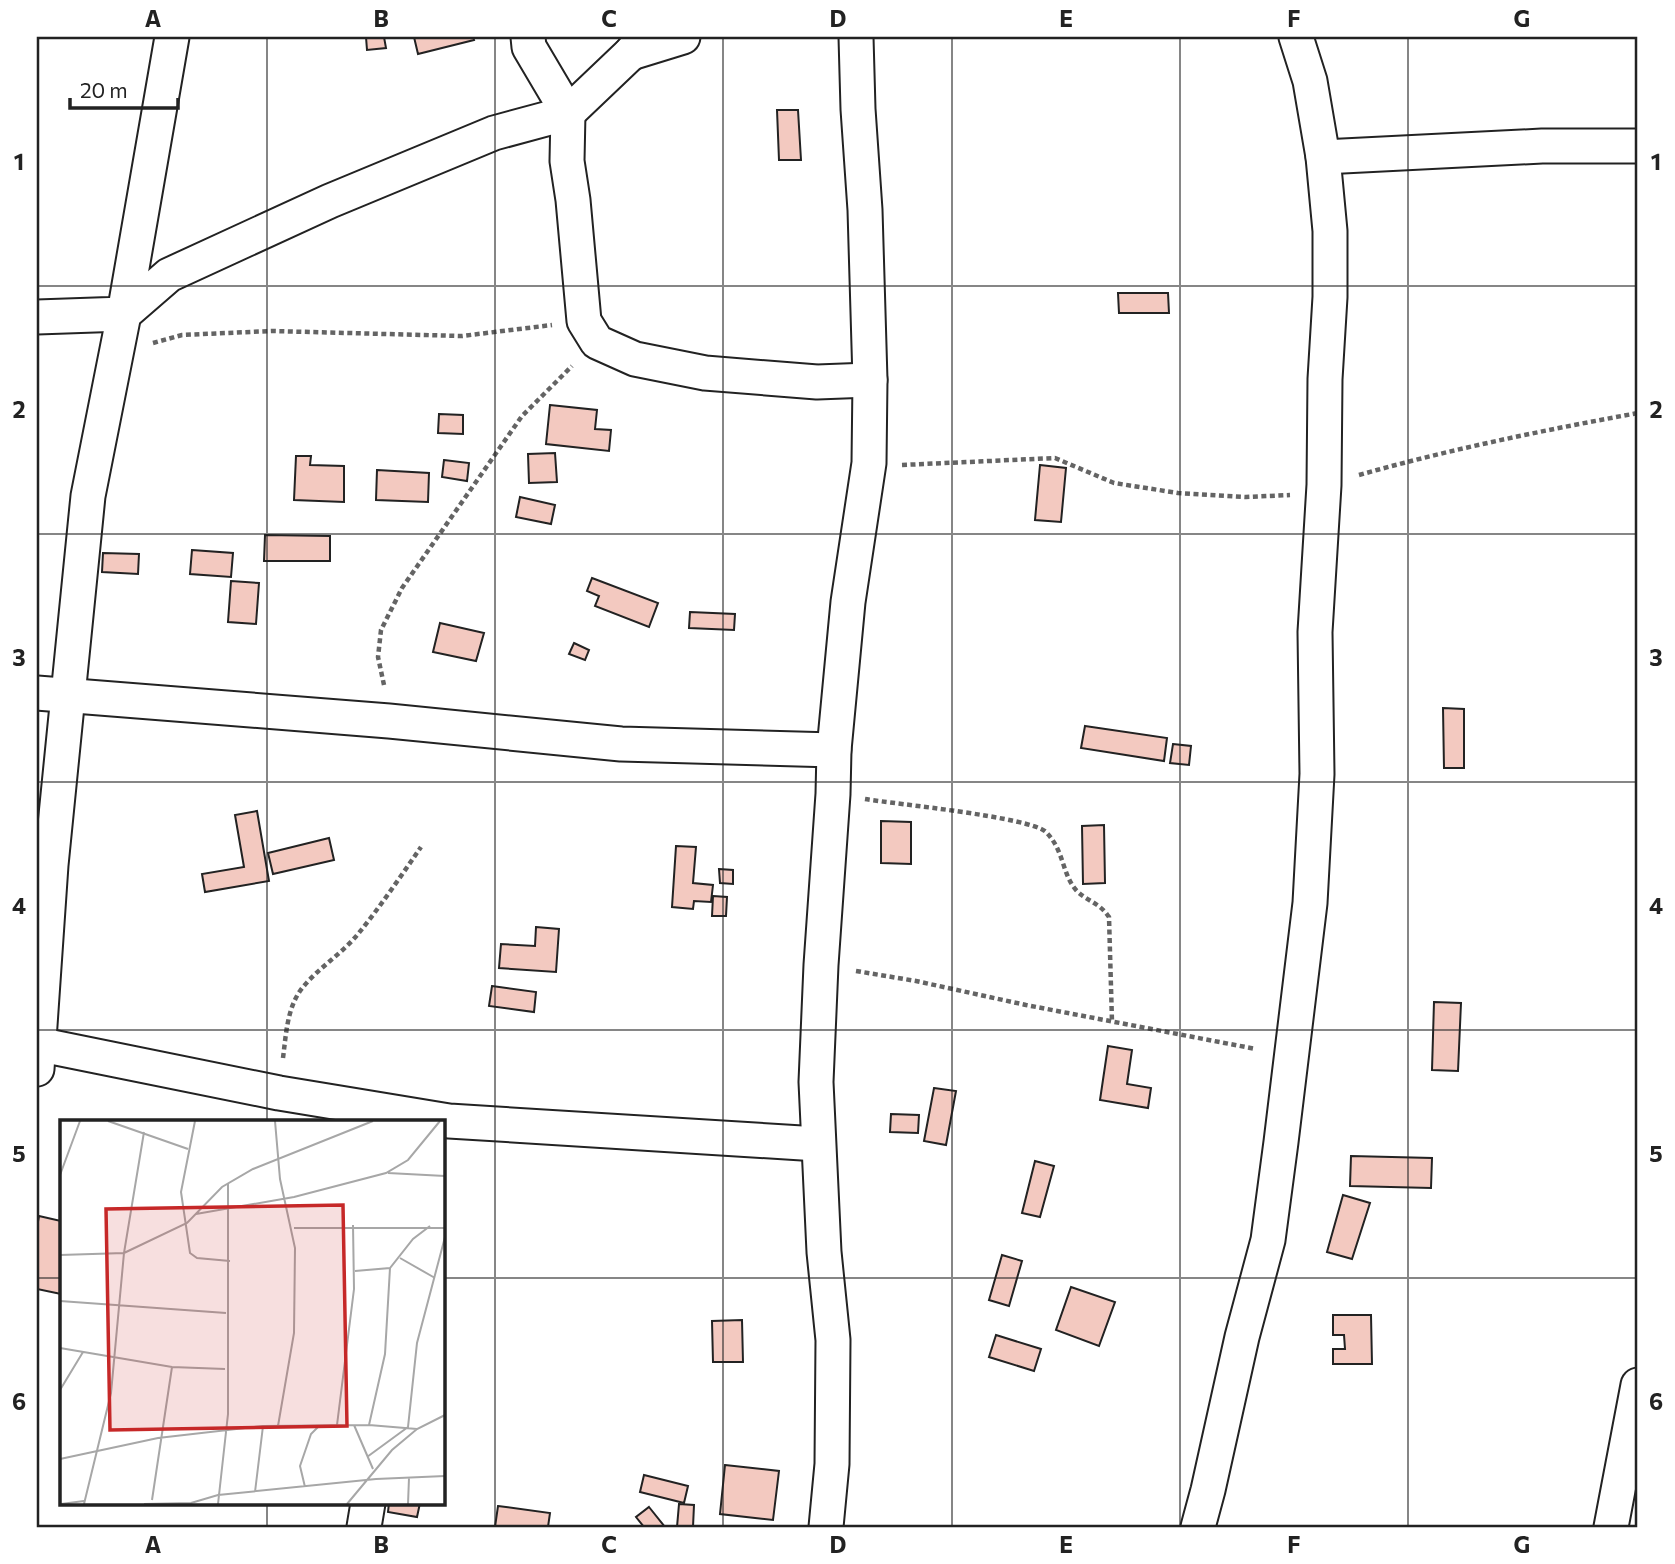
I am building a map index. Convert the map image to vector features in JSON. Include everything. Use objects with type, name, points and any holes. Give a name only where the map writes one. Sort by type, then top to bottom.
[{"type":"street","points":[[172,37],[124,314],[52,695],[51,865],[37,1052],[279,1093],[416,1120]]},
{"type":"street","points":[[528,37],[529,47],[568,113],[567,161],[590,331],[635,359],[705,373],[817,382],[870,380]]},
{"type":"street","points":[[37,317],[124,314],[169,275],[330,201],[494,133],[568,113],[638,45],[683,37]]},
{"type":"street","points":[[826,1527],[832,1464],[833,1340],[824,1252],[816,1082],[821,965],[834,794],[834,750],[848,602],[869,463],[870,380],[865,210],[856,37]]},
{"type":"street","points":[[1198,1527],[1242,1337],[1268,1240],[1310,903],[1317,787],[1315,632],[1324,485],[1330,231],[1323,157],[1310,81],[1296,37]]},
{"type":"street","points":[[1323,157],[1542,146],[1638,146]]},
{"type":"street","points":[[52,695],[388,721],[621,744],[834,750]]},
{"type":"street","points":[[446,1126],[818,1143]]},
{"type":"street","points":[[1611,1527],[1638,1385]]},
{"type":"street","points":[[363,1527],[369,1504]]},
{"type":"path","points":[[150,344],[182,335],[272,331],[462,337],[513,331],[590,331]]},
{"type":"path","points":[[388,721],[378,657],[381,630],[402,588],[522,416],[590,331]]},
{"type":"path","points":[[869,463],[890,465],[1055,458],[1114,482],[1178,493],[1246,498],[1289,495],[1453,451],[1638,413]]},
{"type":"path","points":[[834,794],[983,816],[1044,830],[1062,856],[1066,872],[1076,890],[1103,909],[1109,917],[1112,1022]]},
{"type":"path","points":[[279,1093],[291,1007],[300,991],[359,933],[421,847]]},
{"type":"path","points":[[821,965],[916,981],[1112,1022],[1291,1055]]},
{"type":"building","points":[[366,37],[384,37],[386,48],[367,50]]},
{"type":"building","points":[[414,37],[473,37],[474,40],[418,54]]},
{"type":"building","points":[[777,110],[798,110],[801,160],[779,160]]},
{"type":"building","points":[[1118,293],[1168,293],[1169,313],[1119,313]]},
{"type":"building","points":[[550,405],[597,410],[595,429],[611,430],[609,451],[546,444]]},
{"type":"building","points":[[439,414],[463,415],[463,434],[438,433]]},
{"type":"building","points":[[555,453],[557,482],[529,483],[528,454]]},
{"type":"building","points":[[296,456],[311,456],[310,465],[344,466],[344,502],[294,500]]},
{"type":"building","points":[[444,460],[469,463],[467,481],[442,477]]},
{"type":"building","points":[[1040,465],[1066,468],[1061,522],[1035,520]]},
{"type":"building","points":[[377,470],[429,473],[428,502],[376,500]]},
{"type":"building","points":[[520,497],[555,505],[551,524],[516,517]]},
{"type":"building","points":[[265,535],[330,536],[330,561],[264,561]]},
{"type":"building","points":[[192,550],[233,553],[231,577],[190,574]]},
{"type":"building","points":[[103,553],[139,554],[138,574],[102,572]]},
{"type":"building","points":[[592,578],[658,603],[649,627],[595,606],[599,596],[587,591]]},
{"type":"building","points":[[231,581],[259,583],[256,624],[228,622]]},
{"type":"building","points":[[690,612],[735,614],[734,630],[689,628]]},
{"type":"building","points":[[440,623],[484,633],[476,661],[433,652]]},
{"type":"building","points":[[574,643],[589,650],[585,660],[569,654]]},
{"type":"building","points":[[1443,708],[1464,709],[1464,768],[1444,768]]},
{"type":"building","points":[[1085,726],[1167,738],[1164,761],[1081,748]]},
{"type":"building","points":[[1173,744],[1191,746],[1189,765],[1170,763]]},
{"type":"building","points":[[257,811],[269,881],[205,892],[202,874],[244,867],[235,815]]},
{"type":"building","points":[[881,821],[911,822],[911,864],[881,863]]},
{"type":"building","points":[[1104,825],[1105,883],[1083,884],[1082,826]]},
{"type":"building","points":[[329,838],[334,860],[273,874],[268,853]]},
{"type":"building","points":[[676,846],[696,847],[693,883],[713,885],[711,902],[694,901],[693,909],[672,907]]},
{"type":"building","points":[[719,869],[733,870],[733,884],[720,883]]},
{"type":"building","points":[[713,896],[727,897],[726,916],[712,916]]},
{"type":"building","points":[[536,927],[559,929],[556,972],[499,968],[501,944],[535,946]]},
{"type":"building","points":[[492,986],[536,992],[534,1012],[489,1006]]},
{"type":"building","points":[[1434,1002],[1461,1003],[1458,1071],[1432,1070]]},
{"type":"building","points":[[1108,1046],[1132,1050],[1127,1084],[1151,1088],[1148,1108],[1100,1100]]},
{"type":"building","points":[[934,1088],[956,1091],[946,1145],[924,1141]]},
{"type":"building","points":[[891,1114],[919,1115],[918,1133],[890,1132]]},
{"type":"building","points":[[1351,1156],[1432,1158],[1431,1188],[1350,1186]]},
{"type":"building","points":[[1035,1161],[1054,1166],[1040,1217],[1022,1213]]},
{"type":"building","points":[[1343,1195],[1370,1203],[1352,1259],[1327,1252]]},
{"type":"building","points":[[39,1216],[60,1221],[60,1294],[37,1289]]},
{"type":"building","points":[[1002,1255],[1022,1261],[1009,1306],[989,1300]]},
{"type":"building","points":[[1071,1287],[1115,1302],[1099,1346],[1056,1330]]},
{"type":"building","points":[[1333,1315],[1371,1315],[1372,1364],[1333,1364],[1333,1349],[1345,1349],[1344,1335],[1333,1335]]},
{"type":"building","points":[[742,1320],[743,1362],[713,1362],[712,1321]]},
{"type":"building","points":[[996,1335],[1041,1349],[1034,1371],[989,1357]]},
{"type":"building","points":[[725,1465],[779,1471],[773,1520],[720,1514]]},
{"type":"building","points":[[644,1475],[688,1486],[684,1503],[640,1492]]},
{"type":"building","points":[[389,1504],[420,1504],[417,1517],[388,1512]]},
{"type":"building","points":[[679,1504],[694,1505],[693,1527],[677,1527]]},
{"type":"building","points":[[498,1506],[550,1513],[548,1527],[495,1527]]},
{"type":"building","points":[[649,1507],[665,1527],[644,1527],[636,1517]]}]
